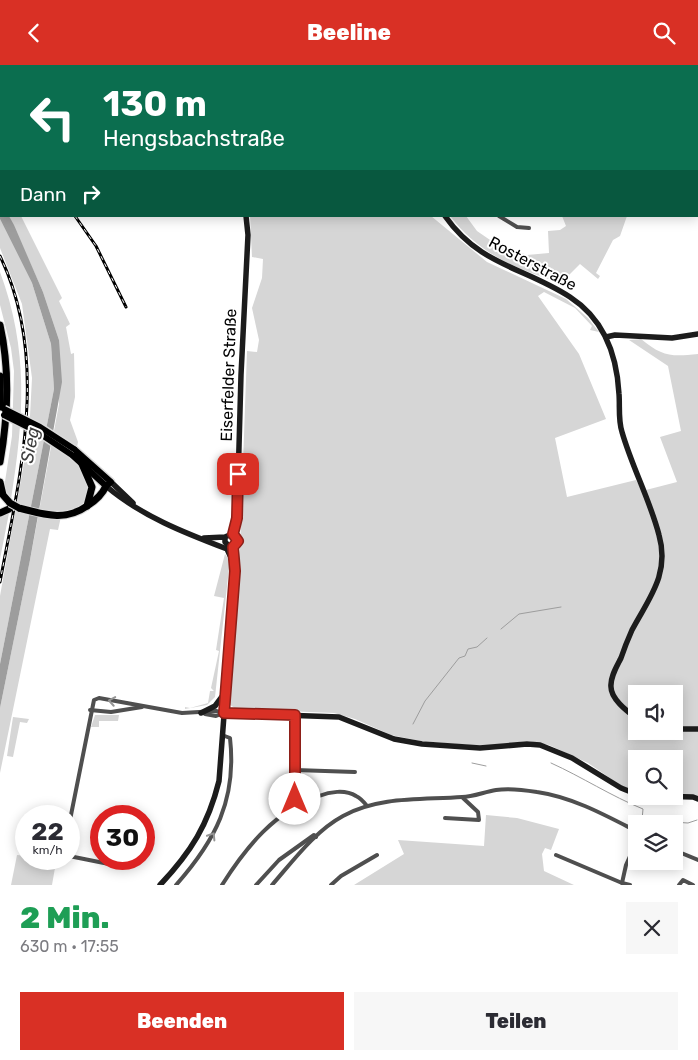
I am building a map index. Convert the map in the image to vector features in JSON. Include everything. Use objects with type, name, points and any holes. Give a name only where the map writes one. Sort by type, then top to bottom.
[{"type":"highway","points":[[0,325],[6,362],[7,397],[0,462]]},
{"type":"highway","points":[[0,376],[0,407]]},
{"type":"highway","points":[[82,464],[92,487],[87,506]]},
{"type":"highway","points":[[0,482],[3,495],[9,506]]},
{"type":"highway","points":[[0,513],[9,506],[57,516],[78,513],[87,506],[98,491],[109,484]]},
{"type":"main road","points":[[0,407],[40,427],[73,452],[109,484]]},
{"type":"main road","points":[[0,413],[73,452],[82,464],[109,484]]},
{"type":"street","name":"Eiserfelder Straße","points":[[160,885],[188,853],[212,809],[219,781],[235,571],[233,547],[238,541],[233,534],[237,518],[241,375],[248,235],[246,217]]},
{"type":"street","name":"Rosterstraße","points":[[446,217],[466,240],[488,257],[571,298],[583,307],[606,337],[618,375],[622,432],[661,542],[658,581],[632,631],[611,681],[614,697],[628,710]]},
{"type":"street","points":[[501,217],[517,227],[529,228]]},
{"type":"street","points":[[606,337],[623,335],[672,338],[698,334]]},
{"type":"street","points":[[109,484],[121,499],[162,523],[227,549],[232,558],[235,571]]},
{"type":"street","points":[[200,538],[225,540],[233,534]]},
{"type":"street","points":[[225,540],[227,545],[233,547]]},
{"type":"street","points":[[201,713],[215,706],[225,692]]},
{"type":"street","points":[[73,805],[90,710],[93,701],[99,698],[182,713],[216,711],[224,713],[339,717],[394,739],[422,744],[480,748],[527,744],[540,745],[572,757],[621,788],[628,790]]},
{"type":"street","points":[[90,710],[112,712],[142,707]]},
{"type":"street","points":[[295,715],[296,804]]},
{"type":"street","points":[[683,729],[698,729]]},
{"type":"street","points":[[176,885],[202,852],[222,818],[229,789],[231,748],[230,738],[222,735]]},
{"type":"street","points":[[295,770],[355,772]]},
{"type":"street","points":[[272,885],[316,837],[336,820],[367,805],[433,797],[463,797],[498,790],[539,792],[599,812],[628,827]]},
{"type":"street","points":[[222,885],[248,848],[266,828],[296,804],[331,792],[354,795],[367,805]]},
{"type":"street","points":[[445,818],[478,820],[478,812],[463,797]]},
{"type":"street","points":[[683,798],[698,799]]},
{"type":"street","points":[[256,885],[279,860],[314,835],[316,837]]},
{"type":"street","points":[[683,854],[696,859],[698,853]]},
{"type":"street","points":[[331,885],[341,876],[377,855]]},
{"type":"street","points":[[556,855],[630,885]]},
{"type":"street","points":[[622,883],[628,861]]},
{"type":"street","points":[[679,885],[683,880],[693,885]]},
{"type":"shaded area","points":[[0,217],[10,217],[43,292],[59,340],[62,382],[30,560],[0,708],[0,664],[54,389],[51,344],[32,283]]},
{"type":"shaded area","points":[[9,217],[22,217],[62,298],[59,301],[70,324],[66,327],[71,354],[74,353],[75,397],[70,420],[78,442],[74,461],[85,475],[88,488],[86,501],[73,511],[62,512],[58,530],[50,529],[0,773],[0,708],[59,404],[59,340],[43,292]]},
{"type":"shaded area","points":[[250,217],[432,217],[487,262],[566,299],[588,318],[599,332],[590,330],[592,326],[575,308],[544,292],[538,296],[579,354],[606,419],[555,438],[567,497],[636,480],[642,491],[677,482],[660,437],[681,431],[668,366],[629,340],[641,339],[655,349],[667,354],[698,354],[698,796],[683,795],[683,750],[628,750],[628,789],[588,763],[549,745],[528,741],[482,746],[420,741],[391,735],[355,719],[334,713],[236,709],[229,704],[240,548],[247,351],[257,352],[259,340],[252,308],[262,278],[263,259],[252,257]]},
{"type":"shaded area","points":[[451,217],[467,217],[477,231],[493,242],[527,255],[549,253],[548,231],[560,230],[566,226],[562,217],[627,217],[620,236],[613,240],[596,273],[600,276],[598,279],[580,264],[561,283],[514,266],[473,241]]},
{"type":"shaded area","points":[[0,219],[32,283],[51,344],[54,389],[0,664],[0,596],[29,435],[32,378],[22,304],[0,248]]},
{"type":"shaded area","points":[[0,272],[16,329],[20,357],[21,412],[11,499],[4,488],[12,436],[14,371],[11,348],[0,305]]},
{"type":"shaded area","points":[[9,513],[0,559],[0,517]]},
{"type":"shaded area","points":[[225,554],[229,560],[229,568],[215,697],[207,705],[185,709],[185,707],[190,708],[208,703],[210,691],[214,691],[211,688],[219,651],[216,650],[224,598],[214,596]]},
{"type":"shaded area","points":[[95,715],[119,715],[118,721],[99,721],[99,727],[91,727]]},
{"type":"shaded area","points":[[13,717],[29,719],[27,723],[20,722],[13,757],[7,756]]},
{"type":"shaded area","points":[[486,815],[517,818],[559,829],[551,850],[545,848],[542,854],[544,871],[574,885],[354,885],[404,854],[398,840],[484,846]]},
{"type":"shaded area","points":[[15,865],[15,870],[55,870],[52,885],[11,885]]},
{"type":"waterway","points":[[501,629],[519,614],[561,607]]},
{"type":"waterway","points":[[413,724],[425,701],[459,658],[465,656],[468,649],[477,647],[487,638]]},
{"type":"waterway","points":[[472,763],[486,766]]},
{"type":"waterway","points":[[551,763],[643,809],[642,820],[688,823],[697,820]]},
{"type":"railway","points":[[76,217],[96,246],[126,307]]},
{"type":"railway","points":[[0,256],[15,295],[24,336],[27,377],[22,459],[0,582]]},
{"type":"route","points":[[238,474],[237,518],[233,534],[237,537],[238,541],[233,547],[235,571],[224,713],[295,715],[295,799]]},
{"type":"water label","name":"Sieg","points":[[30,445]]}]
